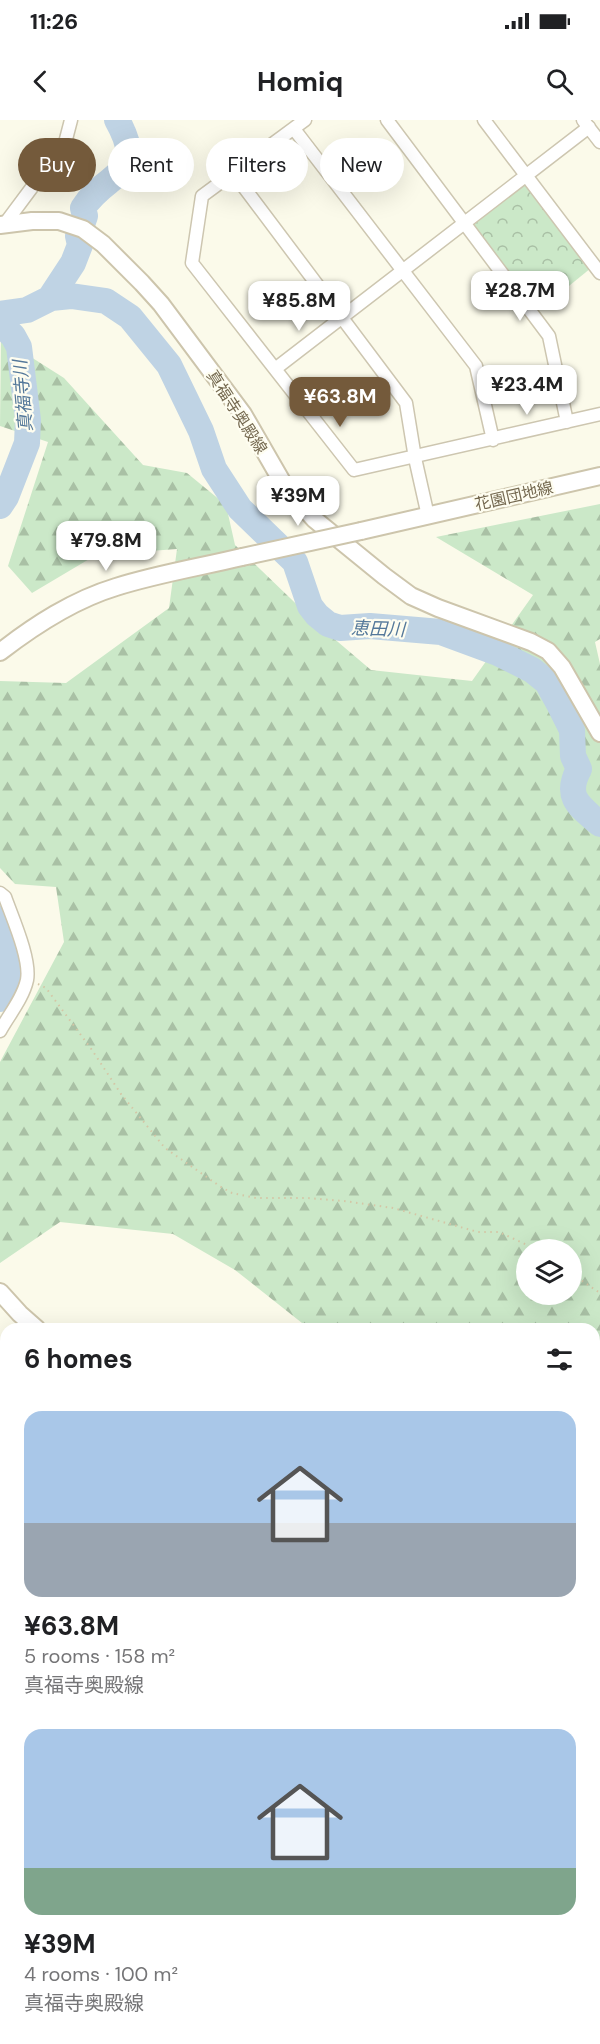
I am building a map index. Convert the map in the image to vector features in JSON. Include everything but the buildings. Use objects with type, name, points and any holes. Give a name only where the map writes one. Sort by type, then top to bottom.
[{"type":"street","points":[[2,225],[65,143],[71,120]]},
{"type":"street","points":[[282,138],[305,120]]},
{"type":"street","points":[[387,120],[549,336],[567,422]]},
{"type":"street","points":[[484,120],[600,273]]},
{"type":"street","points":[[275,369],[527,176],[586,124],[600,142]]},
{"type":"street","points":[[294,129],[476,366],[493,440]]},
{"type":"street","points":[[208,192],[202,196],[192,263],[354,470],[415,458],[600,414]]},
{"type":"street","points":[[247,192],[406,403],[428,516]]},
{"type":"street","name":"真福寺奥殿線","points":[[2,225],[32,221],[59,221],[83,229],[103,244],[168,313],[243,414],[284,485],[314,519],[411,596],[531,642],[548,651],[562,667],[600,733]]},
{"type":"street","name":"花園団地線","points":[[0,652],[49,618],[82,600],[115,587],[600,476]]},
{"type":"street","points":[[0,893],[5,897],[21,940],[27,978],[20,998],[0,1031]]},
{"type":"street","points":[[0,1292],[30,1323]]},
{"type":"path","points":[[27,978],[46,988],[121,1094],[165,1148],[232,1193],[256,1198],[320,1199],[393,1208],[478,1232],[499,1232],[516,1240]]},
{"type":"path","points":[[582,1281],[600,1293]]},
{"type":"green space","points":[[527,183],[591,268],[537,312],[471,227]]},
{"type":"green space","points":[[1,338],[64,378],[143,465],[187,473],[226,505],[235,545],[318,625],[371,670],[472,681],[533,595],[436,537],[600,504],[600,639],[595,642],[600,664],[600,1323],[302,1323],[235,1270],[173,1234],[60,1222],[0,1263],[0,1062],[64,942],[56,887],[15,884],[0,868],[0,681],[66,683],[169,608],[177,549],[96,555],[32,593],[8,566],[48,442],[0,426]]},
{"type":"waterway","points":[[51,298],[73,263],[80,245],[78,236],[85,216],[83,208],[92,196],[121,171],[126,163],[128,153],[126,139],[117,120]]},
{"type":"waterway","name":"恵田川","points":[[0,314],[27,310],[51,298],[71,296],[106,301],[130,317],[169,365],[201,431],[214,469],[240,509],[295,562],[310,606],[317,615],[328,624],[340,628],[370,626],[441,632],[498,653],[532,670],[547,682],[572,730],[573,756],[579,769],[573,787],[574,794],[580,806],[600,824]]},
{"type":"waterway","name":"真福寺川","points":[[0,323],[13,336],[19,347],[28,420],[27,443],[6,497],[0,506]]},
{"type":"waterway","name":"真福寺川","points":[[0,919],[8,939],[12,960],[10,980],[0,999]]}]
